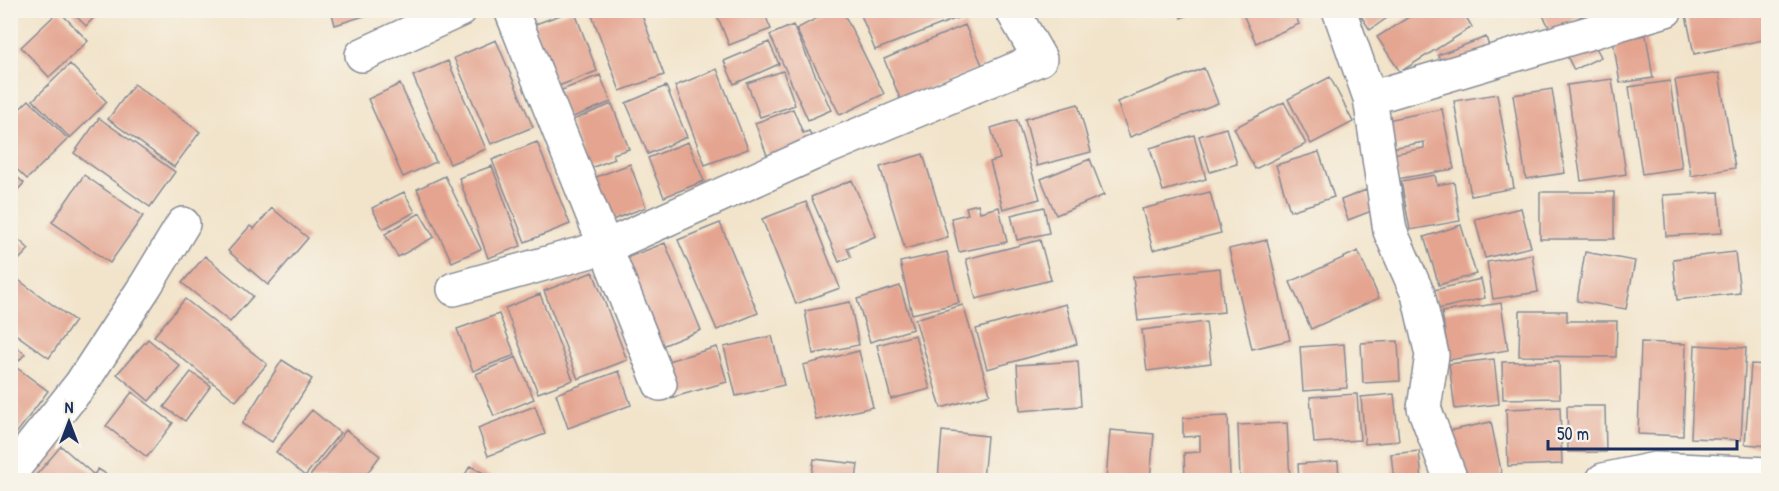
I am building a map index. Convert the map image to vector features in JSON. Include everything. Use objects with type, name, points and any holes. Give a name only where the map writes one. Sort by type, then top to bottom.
[{"type":"street","points":[[362,55],[460,10]]},
{"type":"street","points":[[511,10],[660,384]]},
{"type":"street","points":[[454,289],[605,247],[812,154],[1040,59],[1012,10]]},
{"type":"street","points":[[1339,10],[1370,98],[1390,231],[1418,294],[1432,355],[1424,408],[1451,480]]},
{"type":"street","points":[[1370,98],[1666,10]]},
{"type":"street","points":[[10,473],[81,384],[183,224]]},
{"type":"street","points":[[1605,480],[1655,469],[1768,474]]},
{"type":"building","points":[[70,10],[101,10],[86,26]]},
{"type":"building","points":[[331,10],[380,10],[380,11],[335,25]]},
{"type":"building","points":[[574,10],[597,71],[556,87],[533,25]]},
{"type":"building","points":[[590,10],[640,10],[664,75],[620,91]]},
{"type":"building","points":[[715,10],[763,10],[771,29],[729,45]]},
{"type":"building","points":[[833,10],[842,10],[884,94],[840,115],[796,29]]},
{"type":"building","points":[[859,10],[957,10],[960,17],[875,50]]},
{"type":"building","points":[[1178,10],[1198,10],[1198,11],[1181,18]]},
{"type":"building","points":[[1241,10],[1293,10],[1299,24],[1256,43]]},
{"type":"building","points":[[1357,10],[1398,10],[1370,30]]},
{"type":"building","points":[[1420,10],[1462,10],[1472,27],[1400,72],[1377,37]]},
{"type":"building","points":[[1540,10],[1593,10],[1552,32]]},
{"type":"building","points":[[1685,10],[1768,10],[1768,39],[1694,54]]},
{"type":"building","points":[[59,11],[88,41],[49,77],[21,47]]},
{"type":"building","points":[[793,25],[831,110],[808,120],[770,35]]},
{"type":"building","points":[[965,25],[983,67],[901,101],[884,59]]},
{"type":"building","points":[[1646,35],[1653,78],[1620,83],[1613,40]]},
{"type":"building","points":[[1486,37],[1491,53],[1444,70],[1438,55]]},
{"type":"building","points":[[1591,38],[1601,57],[1574,70],[1564,50]]},
{"type":"building","points":[[496,40],[533,127],[491,144],[454,58]]},
{"type":"building","points":[[769,42],[779,64],[734,84],[724,61]]},
{"type":"building","points":[[448,61],[486,149],[450,164],[413,76]]},
{"type":"building","points":[[70,64],[107,102],[70,138],[33,100]]},
{"type":"building","points":[[1204,68],[1218,103],[1130,137],[1117,102]]},
{"type":"building","points":[[717,69],[748,149],[705,165],[675,86]]},
{"type":"building","points":[[783,71],[795,105],[760,117],[747,83]]},
{"type":"building","points":[[1719,73],[1735,168],[1691,176],[1675,80]]},
{"type":"building","points":[[600,75],[611,102],[568,119],[557,92]]},
{"type":"building","points":[[1330,77],[1353,122],[1311,144],[1288,99]]},
{"type":"building","points":[[1612,79],[1626,174],[1581,181],[1567,85]]},
{"type":"building","points":[[1670,81],[1682,168],[1642,174],[1629,87]]},
{"type":"building","points":[[134,84],[200,132],[174,167],[108,119]]},
{"type":"building","points":[[400,84],[436,162],[403,177],[368,99]]},
{"type":"building","points":[[666,86],[687,137],[648,154],[626,103]]},
{"type":"building","points":[[1552,89],[1565,173],[1526,179],[1513,95]]},
{"type":"building","points":[[1497,94],[1514,188],[1471,196],[1454,101]]},
{"type":"building","points":[[29,100],[68,139],[27,179],[10,163],[10,118]]},
{"type":"building","points":[[1284,102],[1306,144],[1255,169],[1234,128]]},
{"type":"building","points":[[612,104],[629,149],[613,154],[615,159],[585,170],[570,121]]},
{"type":"building","points":[[1078,104],[1091,152],[1037,166],[1025,119]]},
{"type":"building","points":[[793,109],[803,133],[809,131],[816,149],[771,166],[755,123]]},
{"type":"building","points":[[1442,109],[1454,169],[1398,179],[1393,154],[1424,148],[1424,142],[1392,148],[1387,120]]},
{"type":"building","points":[[99,118],[175,172],[150,207],[74,153]]},
{"type":"building","points":[[1017,120],[1040,199],[1003,209],[990,162],[1000,159],[991,128]]},
{"type":"building","points":[[1226,128],[1237,164],[1210,172],[1199,136]]},
{"type":"building","points":[[1194,135],[1206,179],[1163,191],[1150,148]]},
{"type":"building","points":[[537,142],[570,224],[525,242],[492,160]]},
{"type":"building","points":[[688,142],[704,181],[664,197],[648,158]]},
{"type":"building","points":[[1319,152],[1334,197],[1290,211],[1276,165]]},
{"type":"building","points":[[923,154],[948,237],[905,249],[880,167]]},
{"type":"building","points":[[1090,159],[1104,195],[1056,215],[1041,179]]},
{"type":"building","points":[[630,164],[646,207],[607,222],[591,179]]},
{"type":"building","points":[[492,166],[521,246],[488,258],[459,178]]},
{"type":"building","points":[[10,171],[24,183],[10,198]]},
{"type":"building","points":[[84,175],[143,216],[110,263],[52,222]]},
{"type":"building","points":[[1435,175],[1437,185],[1454,182],[1460,221],[1410,230],[1401,181]]},
{"type":"building","points":[[445,176],[481,249],[452,262],[417,189]]},
{"type":"building","points":[[852,180],[876,236],[847,248],[851,257],[839,262],[811,197]]},
{"type":"building","points":[[1366,190],[1374,210],[1348,220],[1341,200]]},
{"type":"building","points":[[404,192],[415,212],[383,229],[372,208]]},
{"type":"building","points":[[1210,192],[1221,233],[1153,250],[1142,209]]},
{"type":"building","points":[[1540,192],[1614,192],[1614,239],[1540,239]]},
{"type":"building","points":[[1719,192],[1722,233],[1666,236],[1663,195]]},
{"type":"building","points":[[806,202],[840,288],[796,304],[762,219]]},
{"type":"building","points":[[978,204],[980,212],[999,207],[1007,242],[959,252],[951,218],[968,214],[966,207]]},
{"type":"building","points":[[1044,207],[1049,233],[1017,240],[1011,215]]},
{"type":"building","points":[[272,208],[308,238],[268,285],[228,251],[250,226],[254,229]]},
{"type":"building","points":[[1521,208],[1531,247],[1485,258],[1475,219]]},
{"type":"building","points":[[420,213],[434,237],[398,257],[385,234]]},
{"type":"building","points":[[720,223],[758,313],[717,330],[678,240]]},
{"type":"building","points":[[1461,225],[1476,274],[1439,285],[1424,237]]},
{"type":"building","points":[[10,232],[29,249],[10,269]]},
{"type":"building","points":[[1040,240],[1051,280],[976,299],[966,259]]},
{"type":"building","points":[[1267,240],[1290,340],[1252,349],[1229,249]]},
{"type":"building","points":[[665,243],[701,330],[652,350],[616,262]]},
{"type":"building","points":[[1358,251],[1379,298],[1311,329],[1290,282]]},
{"type":"building","points":[[947,252],[959,303],[912,314],[900,262]]},
{"type":"building","points":[[1585,252],[1635,261],[1626,309],[1577,301]]},
{"type":"building","points":[[1735,252],[1740,293],[1677,300],[1673,259]]},
{"type":"building","points":[[1532,254],[1538,292],[1493,299],[1487,262]]},
{"type":"building","points":[[205,256],[253,296],[230,322],[182,283]]},
{"type":"building","points":[[1220,268],[1224,312],[1138,321],[1133,277]]},
{"type":"building","points":[[593,272],[627,360],[578,379],[544,291]]},
{"type":"building","points":[[17,279],[75,321],[49,358],[10,330],[10,289]]},
{"type":"building","points":[[1481,279],[1485,298],[1438,309],[1434,290]]},
{"type":"building","points":[[900,286],[913,329],[870,342],[857,299]]},
{"type":"building","points":[[540,294],[573,380],[538,393],[505,308]]},
{"type":"building","points":[[185,299],[267,364],[236,401],[154,336]]},
{"type":"building","points":[[850,302],[859,345],[813,354],[805,311]]},
{"type":"building","points":[[1501,303],[1508,350],[1449,360],[1442,312]]},
{"type":"building","points":[[1066,304],[1077,344],[987,369],[976,329]]},
{"type":"building","points":[[963,305],[990,394],[941,408],[915,319]]},
{"type":"building","points":[[1520,311],[1567,311],[1567,321],[1617,321],[1616,357],[1519,356]]},
{"type":"building","points":[[499,314],[515,355],[473,371],[457,329]]},
{"type":"building","points":[[1206,322],[1211,363],[1147,371],[1142,330]]},
{"type":"building","points":[[915,335],[930,389],[891,399],[877,345]]},
{"type":"building","points":[[772,336],[784,385],[736,396],[724,347]]},
{"type":"building","points":[[148,339],[180,366],[149,401],[117,374]]},
{"type":"building","points":[[10,341],[25,354],[10,370]]},
{"type":"building","points":[[1398,341],[1400,381],[1363,383],[1361,343]]},
{"type":"building","points":[[1641,342],[1686,344],[1683,436],[1638,434]]},
{"type":"building","points":[[1344,344],[1347,388],[1303,391],[1300,347]]},
{"type":"building","points":[[1695,345],[1746,348],[1741,440],[1691,438]]},
{"type":"building","points":[[717,347],[727,382],[667,399],[657,364]]},
{"type":"building","points":[[859,351],[873,407],[816,420],[803,365]]},
{"type":"building","points":[[516,357],[534,399],[494,416],[476,374]]},
{"type":"building","points":[[1494,359],[1499,404],[1455,409],[1449,364]]},
{"type":"building","points":[[282,360],[312,379],[272,442],[242,424]]},
{"type":"building","points":[[1078,361],[1081,406],[1020,411],[1017,365]]},
{"type":"building","points":[[1559,361],[1560,398],[1503,399],[1502,362]]},
{"type":"building","points":[[1751,364],[1768,365],[1768,446],[1745,444]]},
{"type":"building","points":[[17,368],[48,391],[10,442],[10,376]]},
{"type":"building","points":[[619,371],[631,405],[568,428],[556,394]]},
{"type":"building","points":[[191,372],[211,386],[185,421],[164,407]]},
{"type":"building","points":[[132,392],[173,423],[147,457],[106,426]]},
{"type":"building","points":[[1357,394],[1360,440],[1314,443],[1310,397]]},
{"type":"building","points":[[1394,394],[1399,441],[1365,444],[1361,397]]},
{"type":"building","points":[[535,406],[545,434],[488,456],[478,428]]},
{"type":"building","points":[[1567,406],[1605,406],[1606,452],[1568,452]]},
{"type":"building","points":[[1560,407],[1562,464],[1508,466],[1506,409]]},
{"type":"building","points":[[312,410],[340,433],[305,476],[276,452]]},
{"type":"building","points":[[1228,416],[1230,478],[1185,480],[1184,453],[1200,452],[1200,436],[1183,437],[1183,418]]},
{"type":"building","points":[[1491,422],[1503,480],[1459,480],[1448,431]]},
{"type":"building","points":[[1287,423],[1290,480],[1240,480],[1238,425]]},
{"type":"building","points":[[346,430],[380,456],[362,480],[307,480]]},
{"type":"building","points":[[1110,430],[1154,434],[1150,480],[1106,480]]},
{"type":"building","points":[[942,431],[987,436],[983,480],[938,480]]},
{"type":"building","points":[[61,446],[93,474],[87,480],[32,480]]},
{"type":"building","points":[[1419,451],[1422,480],[1394,480],[1391,454]]},
{"type":"building","points":[[814,459],[858,464],[856,480],[811,480]]},
{"type":"building","points":[[1338,461],[1339,480],[1299,480],[1298,464]]},
{"type":"building","points":[[470,466],[497,480],[462,480]]},
{"type":"building","points":[[98,469],[116,480],[90,480]]}]
